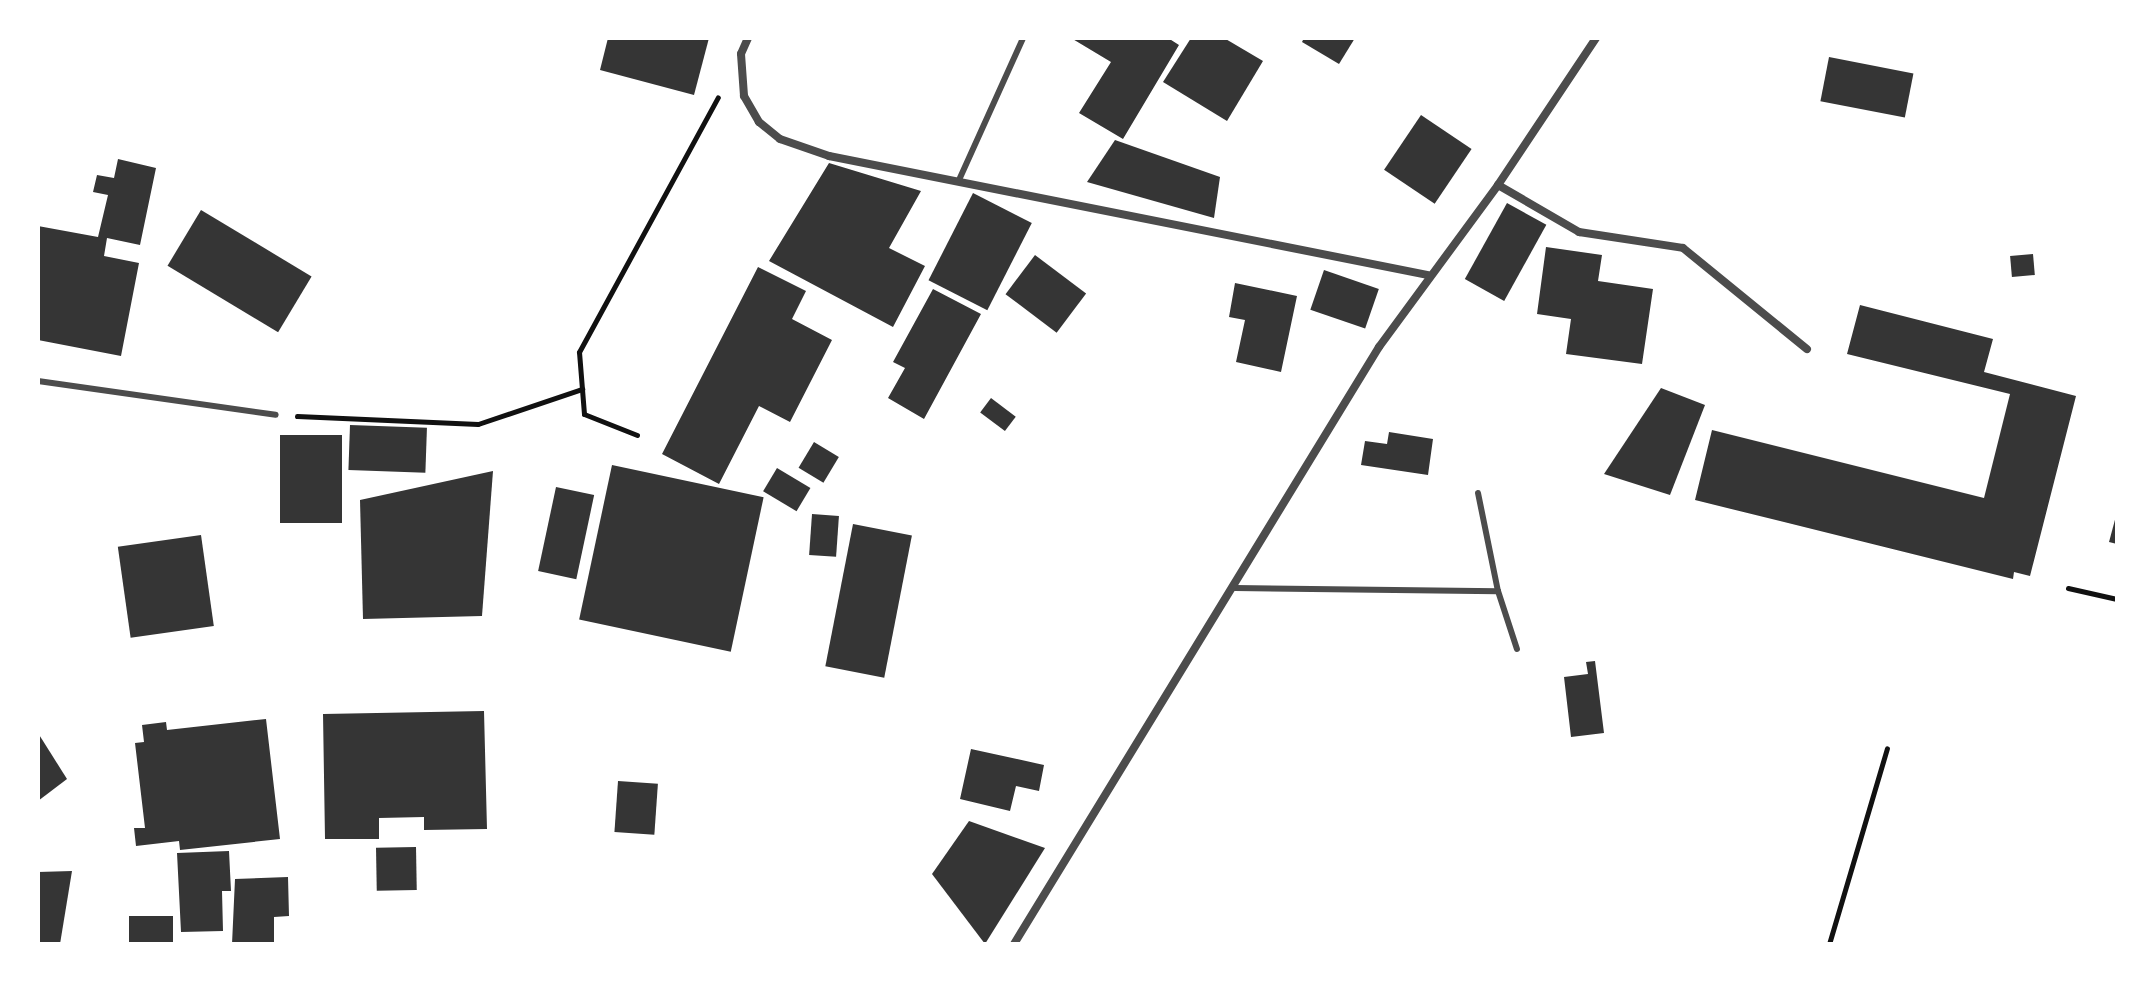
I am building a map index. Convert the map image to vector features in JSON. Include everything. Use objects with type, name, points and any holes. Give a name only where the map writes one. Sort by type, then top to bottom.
[{"type":"street","points":[[748,38],[741,54],[744,96],[759,122],[780,139],[829,156],[1428,275]]},
{"type":"street","points":[[1014,944],[1235,588],[1379,347],[1428,275],[1498,185],[1596,38]]},
{"type":"street","points":[[1498,185],[1579,232],[1683,248],[1807,349]]},
{"type":"lane","points":[[959,180],[1023,38]]},
{"type":"lane","points":[[38,381],[276,415]]},
{"type":"lane","points":[[1478,493],[1498,591],[1517,649]]},
{"type":"lane","points":[[1235,588],[1498,591]]},
{"type":"path","points":[[637,435],[584,414],[579,352],[741,54]]},
{"type":"path","points":[[276,415],[478,424],[582,389]]},
{"type":"path","points":[[2068,588],[2117,599]]},
{"type":"path","points":[[1829,944],[1887,748]]},
{"type":"building","points":[[608,38],[709,38],[694,95],[600,70]]},
{"type":"building","points":[[1071,38],[1168,38],[1179,45],[1123,139],[1079,113],[1111,62]]},
{"type":"building","points":[[1191,38],[1224,38],[1263,61],[1227,121],[1163,82]]},
{"type":"building","points":[[1304,38],[1355,38],[1339,64],[1302,42]]},
{"type":"building","points":[[1829,57],[1913,73],[1905,118],[1820,101]]},
{"type":"building","points":[[1421,115],[1472,149],[1435,204],[1384,170]]},
{"type":"building","points":[[1115,140],[1220,177],[1214,218],[1087,182]]},
{"type":"building","points":[[118,159],[156,168],[140,245],[107,238],[104,256],[139,263],[121,356],[38,340],[38,226],[98,237],[108,195],[93,192],[97,175],[114,178]]},
{"type":"building","points":[[829,163],[921,191],[889,248],[925,266],[893,327],[769,261]]},
{"type":"building","points":[[973,193],[1032,223],[987,310],[929,280]]},
{"type":"building","points":[[1507,203],[1546,225],[1504,301],[1465,279]]},
{"type":"building","points":[[201,210],[312,276],[278,332],[168,266]]},
{"type":"building","points":[[1546,247],[1602,255],[1598,281],[1653,289],[1642,364],[1566,354],[1571,319],[1537,314]]},
{"type":"building","points":[[2033,254],[2035,275],[2012,277],[2010,256]]},
{"type":"building","points":[[1035,255],[1086,294],[1057,333],[1006,294]]},
{"type":"building","points":[[758,267],[806,291],[792,319],[832,340],[790,422],[759,406],[719,484],[662,454]]},
{"type":"building","points":[[1324,270],[1379,289],[1365,329],[1310,310]]},
{"type":"building","points":[[1235,283],[1297,296],[1281,372],[1236,362],[1245,320],[1229,317]]},
{"type":"building","points":[[933,289],[981,314],[924,419],[888,398],[905,368],[893,362]]},
{"type":"building","points":[[1860,305],[1993,339],[1984,372],[2076,396],[2030,576],[2014,572],[2013,579],[1695,500],[1712,430],[1984,498],[2010,394],[1847,354]]},
{"type":"building","points":[[1661,388],[1705,405],[1670,495],[1604,474]]},
{"type":"building","points":[[991,398],[1016,417],[1005,431],[980,412]]},
{"type":"building","points":[[350,425],[427,428],[425,473],[348,470]]},
{"type":"building","points":[[1389,432],[1433,439],[1428,475],[1361,465],[1365,441],[1387,444]]},
{"type":"building","points":[[280,435],[342,435],[342,523],[280,523]]},
{"type":"building","points":[[814,442],[839,457],[823,483],[799,468]]},
{"type":"building","points":[[612,465],[764,497],[731,652],[579,620]]},
{"type":"building","points":[[777,468],[810,488],[797,511],[763,491]]},
{"type":"building","points":[[493,471],[482,616],[363,619],[360,500]]},
{"type":"building","points":[[556,487],[594,495],[576,579],[538,571]]},
{"type":"building","points":[[812,514],[839,516],[836,557],[809,555]]},
{"type":"building","points":[[2117,516],[2117,544],[2109,542]]},
{"type":"building","points":[[853,524],[912,535],[884,678],[825,666]]},
{"type":"building","points":[[201,535],[214,626],[131,638],[118,547]]},
{"type":"building","points":[[1595,661],[1604,733],[1571,737],[1564,677],[1588,674],[1586,662]]},
{"type":"building","points":[[484,711],[487,829],[424,830],[424,817],[379,818],[379,839],[325,839],[323,714]]},
{"type":"building","points":[[266,719],[280,839],[180,850],[179,841],[136,846],[134,828],[145,828],[135,743],[144,742],[142,725],[166,722],[167,730]]},
{"type":"building","points":[[38,733],[67,779],[38,801]]},
{"type":"building","points":[[971,749],[1044,765],[1039,791],[1016,786],[1010,811],[960,799]]},
{"type":"building","points":[[618,781],[658,784],[654,835],[614,832]]},
{"type":"building","points":[[969,821],[1045,848],[985,944],[932,874]]},
{"type":"building","points":[[416,847],[417,890],[377,891],[376,848]]},
{"type":"building","points":[[229,851],[231,891],[222,891],[223,931],[181,932],[177,853]]},
{"type":"building","points":[[72,871],[60,944],[38,944],[38,872]]},
{"type":"building","points":[[288,877],[289,916],[274,917],[274,944],[232,944],[235,879]]},
{"type":"building","points":[[129,916],[173,916],[173,944],[129,944]]}]
